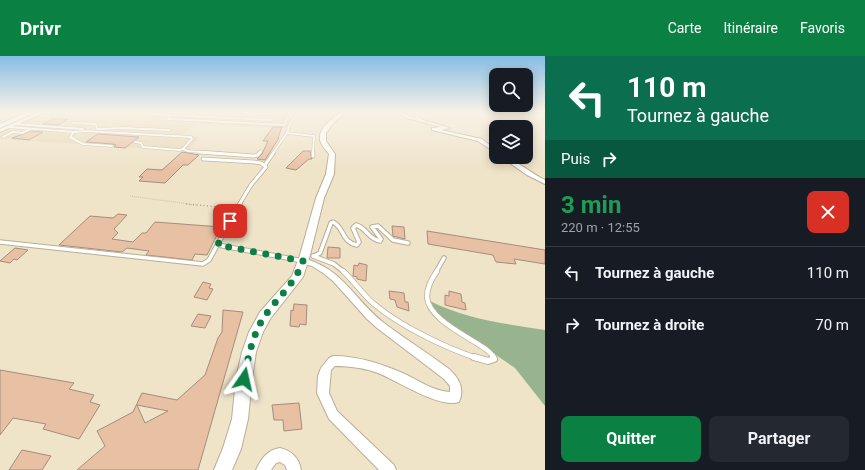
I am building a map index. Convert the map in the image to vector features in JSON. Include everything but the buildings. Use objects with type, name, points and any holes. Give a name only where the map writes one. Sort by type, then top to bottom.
[{"type":"main road","points":[[224,470],[232,449],[240,419],[244,379],[249,352],[256,332],[265,316],[297,277],[307,258],[317,208],[330,174],[332,154],[323,141],[324,131]]},
{"type":"street","points":[[441,131],[480,140],[489,146]]},
{"type":"street","points":[[513,164],[519,169],[545,182]]},
{"type":"street","points":[[307,258],[322,267],[342,284],[378,324],[447,374],[455,383],[457,391],[455,398],[445,398],[430,394],[401,378],[365,363],[347,360],[333,361],[326,368],[323,393],[333,415],[390,470]]},
{"type":"street","points":[[263,470],[268,461],[274,456],[283,455],[290,459],[294,465],[294,470]]},
{"type":"lane","points":[[3,137],[13,132],[22,133],[25,131]]},
{"type":"lane","points":[[64,131],[81,131]]},
{"type":"lane","points":[[91,131],[190,137],[192,139],[183,149]]},
{"type":"lane","points":[[74,132],[70,137],[83,144],[112,146]]},
{"type":"lane","points":[[0,242],[203,264],[209,260],[218,245],[222,234],[251,185],[266,167],[265,165],[287,133],[314,136],[313,156]]},
{"type":"lane","points":[[134,142],[141,143],[143,147],[148,148],[183,149],[188,151],[254,156],[258,155],[260,150]]},
{"type":"lane","points":[[203,159],[254,162],[265,165]]},
{"type":"lane","points":[[307,258],[320,253],[331,223],[333,222],[338,224],[347,242],[354,245],[357,245],[359,242],[353,228],[356,225],[361,226],[370,238],[374,240],[380,241],[380,237],[372,229],[372,227],[378,226],[393,240],[408,243]]},
{"type":"lane","points":[[218,245],[307,258],[333,264],[347,275],[374,305],[387,314],[447,346],[477,358],[488,361],[494,359],[493,355],[479,344],[441,319],[428,303],[427,294],[429,285],[444,258]]},
{"type":"path","points":[[130,196],[237,209]]},
{"type":"shaded area","points":[[4,131],[186,131],[182,135],[199,137],[187,151],[0,139],[0,133]]},
{"type":"green space","points":[[430,301],[471,317],[545,330],[545,406],[515,368],[438,316]]},
{"type":"route","points":[[230,221],[222,234],[218,245],[303,261],[297,277],[265,316],[256,332],[249,352],[244,379]]}]
